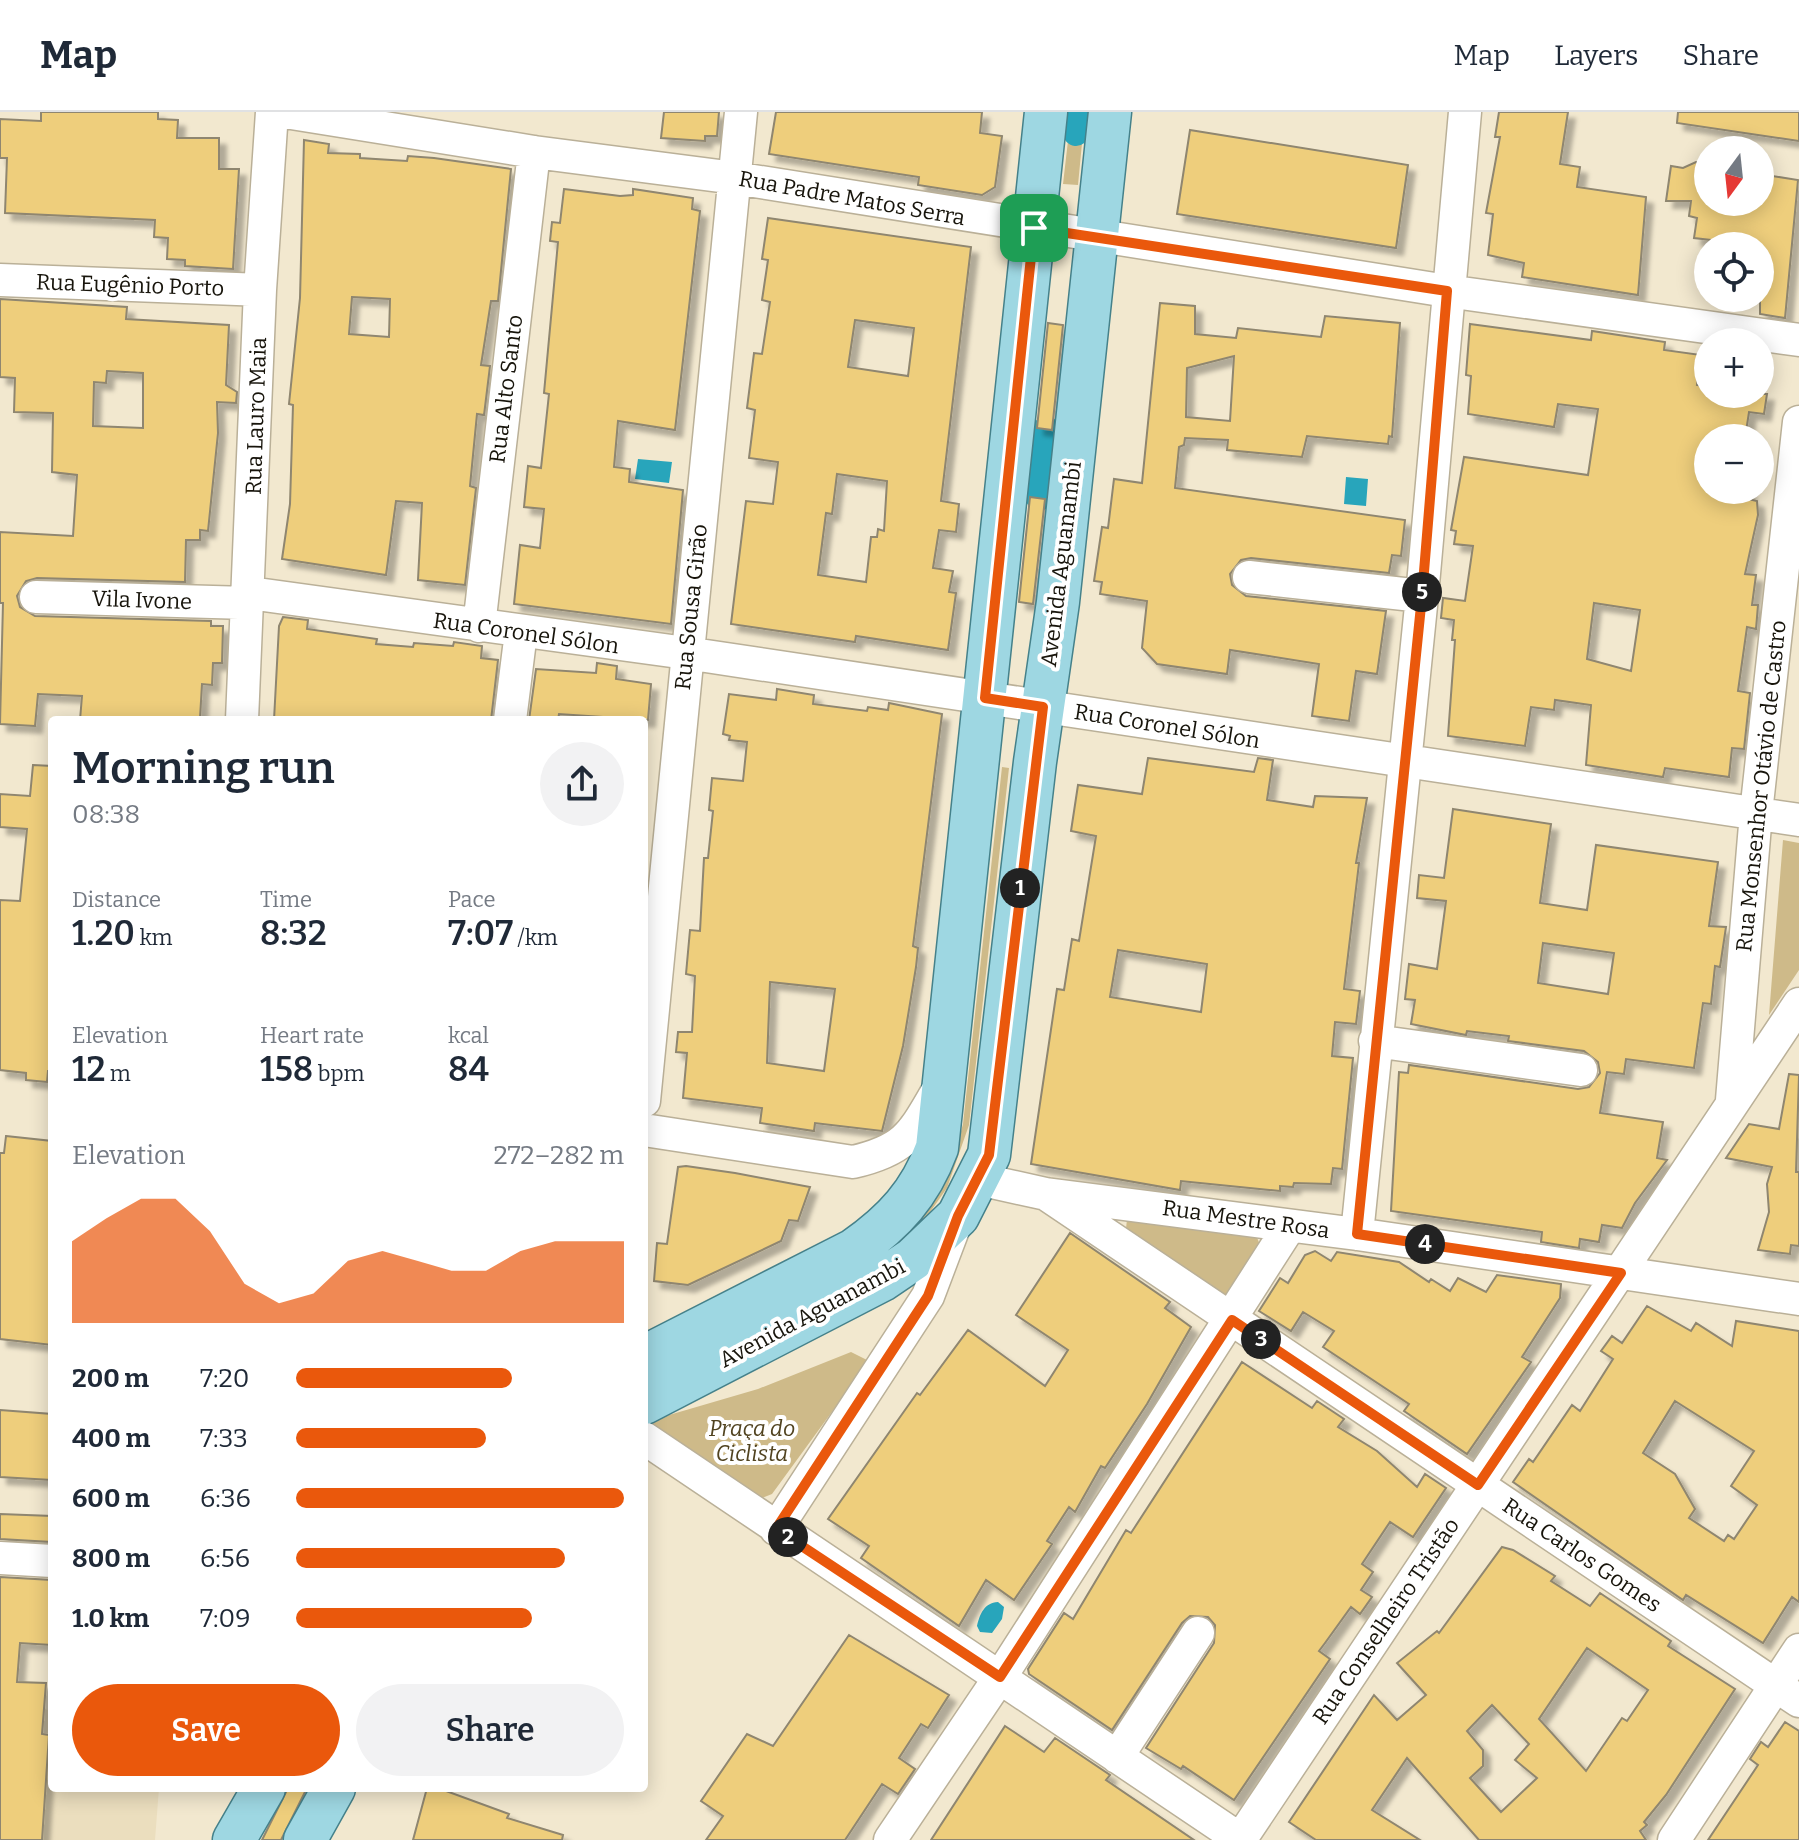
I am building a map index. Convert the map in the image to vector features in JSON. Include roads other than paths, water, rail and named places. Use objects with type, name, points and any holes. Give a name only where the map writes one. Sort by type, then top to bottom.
[{"type":"main road","name":"Avenida Aguanambi","points":[[648,1355],[854,1250],[881,1231],[908,1205],[925,1181],[937,1148],[1046,112]]},
{"type":"main road","name":"Avenida Aguanambi","points":[[648,1401],[882,1280],[913,1259],[958,1216],[989,1155],[1058,602],[1110,112]]},
{"type":"main road","points":[[234,1840],[262,1792]]},
{"type":"main road","points":[[305,1840],[332,1792]]},
{"type":"street","name":"Rua Lauro Maia","points":[[242,716],[260,290],[272,112]]},
{"type":"street","name":"Rua Padre Matos Serra","points":[[285,112],[534,152],[735,178],[1097,238],[1447,291],[1799,340]]},
{"type":"street","name":"Rua Sousa Girão","points":[[648,1058],[741,112]]},
{"type":"street","points":[[1357,1234],[1422,596],[1465,112]]},
{"type":"street","name":"Rua Alto Santo","points":[[479,626],[534,152]]},
{"type":"street","name":"Rua Eugênio Porto","points":[[0,280],[260,290]]},
{"type":"street","name":"Rua Monsenhor Otávio de Castro","points":[[1732,1104],[1756,813],[1799,422]]},
{"type":"street","points":[[1249,577],[1422,596]]},
{"type":"street","name":"Vila Ivone","points":[[36,597],[249,598]]},
{"type":"street","name":"Rua Coronel Sólon","points":[[249,598],[686,653],[1799,820]]},
{"type":"street","points":[[510,716],[521,632]]},
{"type":"street","name":"Rua Conselheiro Tristão","points":[[1240,1840],[1799,1004]]},
{"type":"street","points":[[1375,1041],[1581,1070]]},
{"type":"street","points":[[648,1131],[853,1162],[887,1154],[904,1142],[942,1082]]},
{"type":"street","name":"Rua Mestre Rosa","points":[[978,1179],[1046,1194],[1357,1234],[1799,1299]]},
{"type":"street","name":"Rua Carlos Gomes","points":[[1046,1194],[1788,1693]]},
{"type":"street","points":[[776,1529],[928,1296],[958,1216]]},
{"type":"street","points":[[890,1840],[1000,1677],[1289,1227]]},
{"type":"street","points":[[648,1441],[1240,1840]]},
{"type":"street","points":[[0,1558],[48,1561]]},
{"type":"street","points":[[1117,1757],[1198,1633]]},
{"type":"street","points":[[1674,1840],[1788,1693],[1799,1650]]},
{"type":"water","points":[[638,459],[672,462],[669,483],[635,479]]},
{"type":"water","points":[[1346,477],[1368,479],[1366,506],[1344,504]]},
{"type":"water","points":[[998,1602],[1004,1607],[1002,1619],[992,1633],[980,1632],[977,1626],[983,1610],[989,1604]]},
{"type":"waterway","points":[[1076,133],[1078,112]]},
{"type":"waterway","points":[[1039,498],[1046,429]]},
{"type":"park label","name":"Praça do Ciclista","points":[[752,1440]]}]
